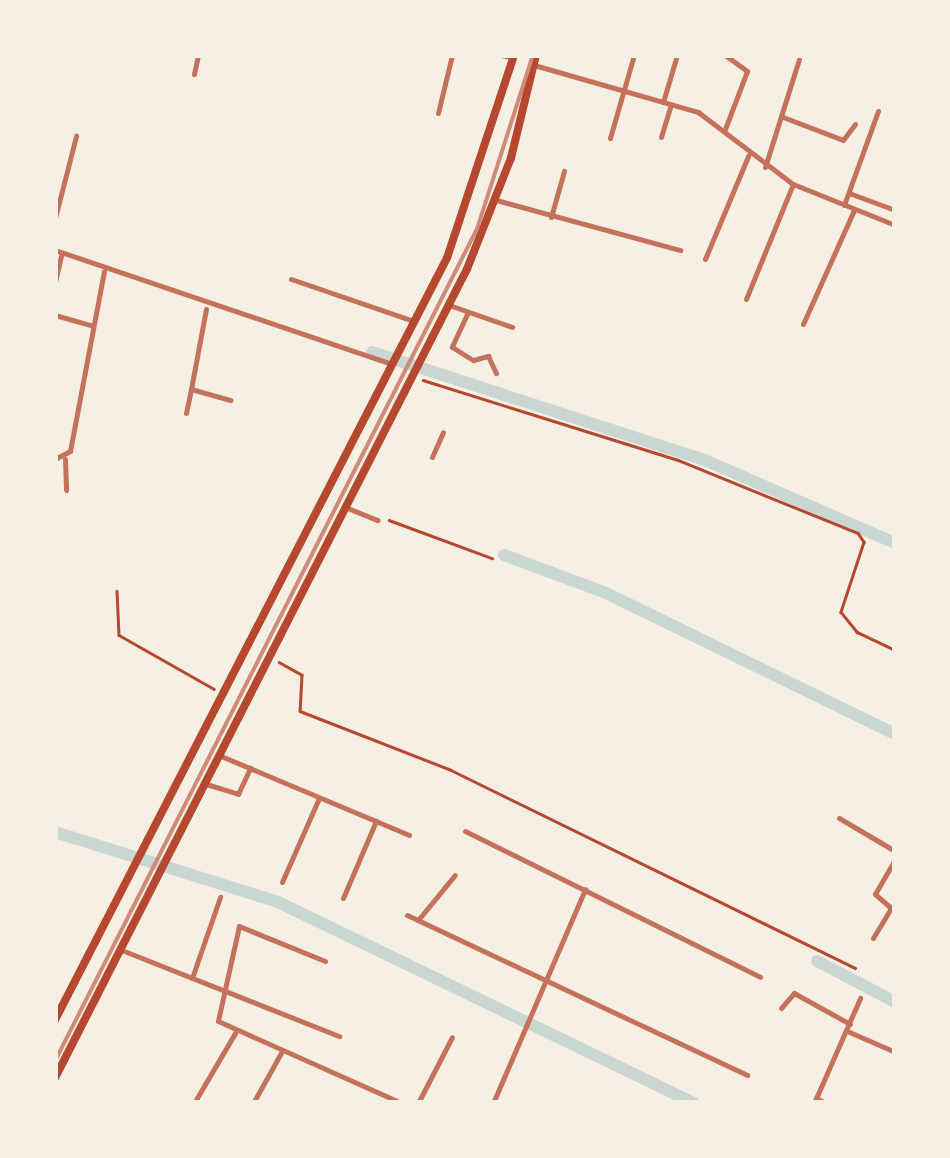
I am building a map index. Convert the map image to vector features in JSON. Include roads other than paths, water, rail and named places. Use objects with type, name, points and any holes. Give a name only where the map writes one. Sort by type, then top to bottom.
[{"type":"main road","points":[[55,1020],[59,1003],[224,695],[414,321],[474,192],[514,56]]},
{"type":"main road","points":[[55,1078],[449,305],[496,200],[535,60]]},
{"type":"main road","points":[[474,192],[496,200]]},
{"type":"main road","points":[[314,516],[335,526]]},
{"type":"street","points":[[194,74],[198,55]]},
{"type":"street","points":[[438,113],[452,55]]},
{"type":"street","points":[[501,55],[514,56]]},
{"type":"street","points":[[610,138],[634,55]]},
{"type":"street","points":[[663,102],[678,55]]},
{"type":"street","points":[[725,55],[747,71],[725,129]]},
{"type":"street","points":[[765,167],[799,59]]},
{"type":"street","points":[[535,60],[671,104],[725,129],[748,156],[793,184],[895,226]]},
{"type":"street","points":[[661,137],[671,104]]},
{"type":"street","points":[[844,205],[878,111]]},
{"type":"street","points":[[783,118],[843,140],[855,124]]},
{"type":"street","points":[[55,218],[76,136]]},
{"type":"street","points":[[705,259],[748,156]]},
{"type":"street","points":[[551,217],[564,172]]},
{"type":"street","points":[[746,299],[793,184]]},
{"type":"street","points":[[850,193],[895,210]]},
{"type":"street","points":[[496,200],[680,250]]},
{"type":"street","points":[[804,324],[854,210]]},
{"type":"street","points":[[55,282],[58,252],[206,308],[394,360]]},
{"type":"street","points":[[66,490],[65,459],[104,271]]},
{"type":"street","points":[[290,278],[414,321]]},
{"type":"street","points":[[449,305],[512,327]]},
{"type":"street","points":[[186,413],[206,308]]},
{"type":"street","points":[[468,312],[452,347],[488,356],[496,373]]},
{"type":"street","points":[[55,315],[91,325]]},
{"type":"street","points":[[191,389],[230,400]]},
{"type":"street","points":[[432,457],[443,432]]},
{"type":"street","points":[[55,459],[65,459]]},
{"type":"street","points":[[345,507],[378,520]]},
{"type":"street","points":[[218,755],[409,835]]},
{"type":"street","points":[[203,783],[238,794],[250,768]]},
{"type":"street","points":[[282,882],[319,798]]},
{"type":"street","points":[[839,818],[895,851]]},
{"type":"street","points":[[343,898],[376,821]]},
{"type":"street","points":[[465,830],[760,977]]},
{"type":"street","points":[[873,938],[890,908],[876,894],[895,860]]},
{"type":"street","points":[[418,920],[455,875]]},
{"type":"street","points":[[493,1103],[529,1021],[541,980],[585,889]]},
{"type":"street","points":[[192,978],[220,897]]},
{"type":"street","points":[[407,915],[747,1076]]},
{"type":"street","points":[[326,962],[239,926],[218,988],[218,1021],[235,1033],[401,1103]]},
{"type":"street","points":[[120,949],[340,1036]]},
{"type":"street","points":[[781,1008],[794,993],[895,1052]]},
{"type":"street","points":[[826,1103],[815,1101],[860,998]]},
{"type":"street","points":[[194,1103],[235,1033]]},
{"type":"street","points":[[418,1103],[452,1038]]},
{"type":"street","points":[[253,1103],[281,1053]]},
{"type":"waterway","points":[[372,352],[707,461],[895,543]]},
{"type":"waterway","points":[[504,555],[606,593],[895,734]]},
{"type":"waterway","points":[[55,832],[278,902],[694,1103]]},
{"type":"waterway","points":[[817,961],[895,1002]]},
{"type":"railway","points":[[55,1061],[477,229],[533,55]]}]
